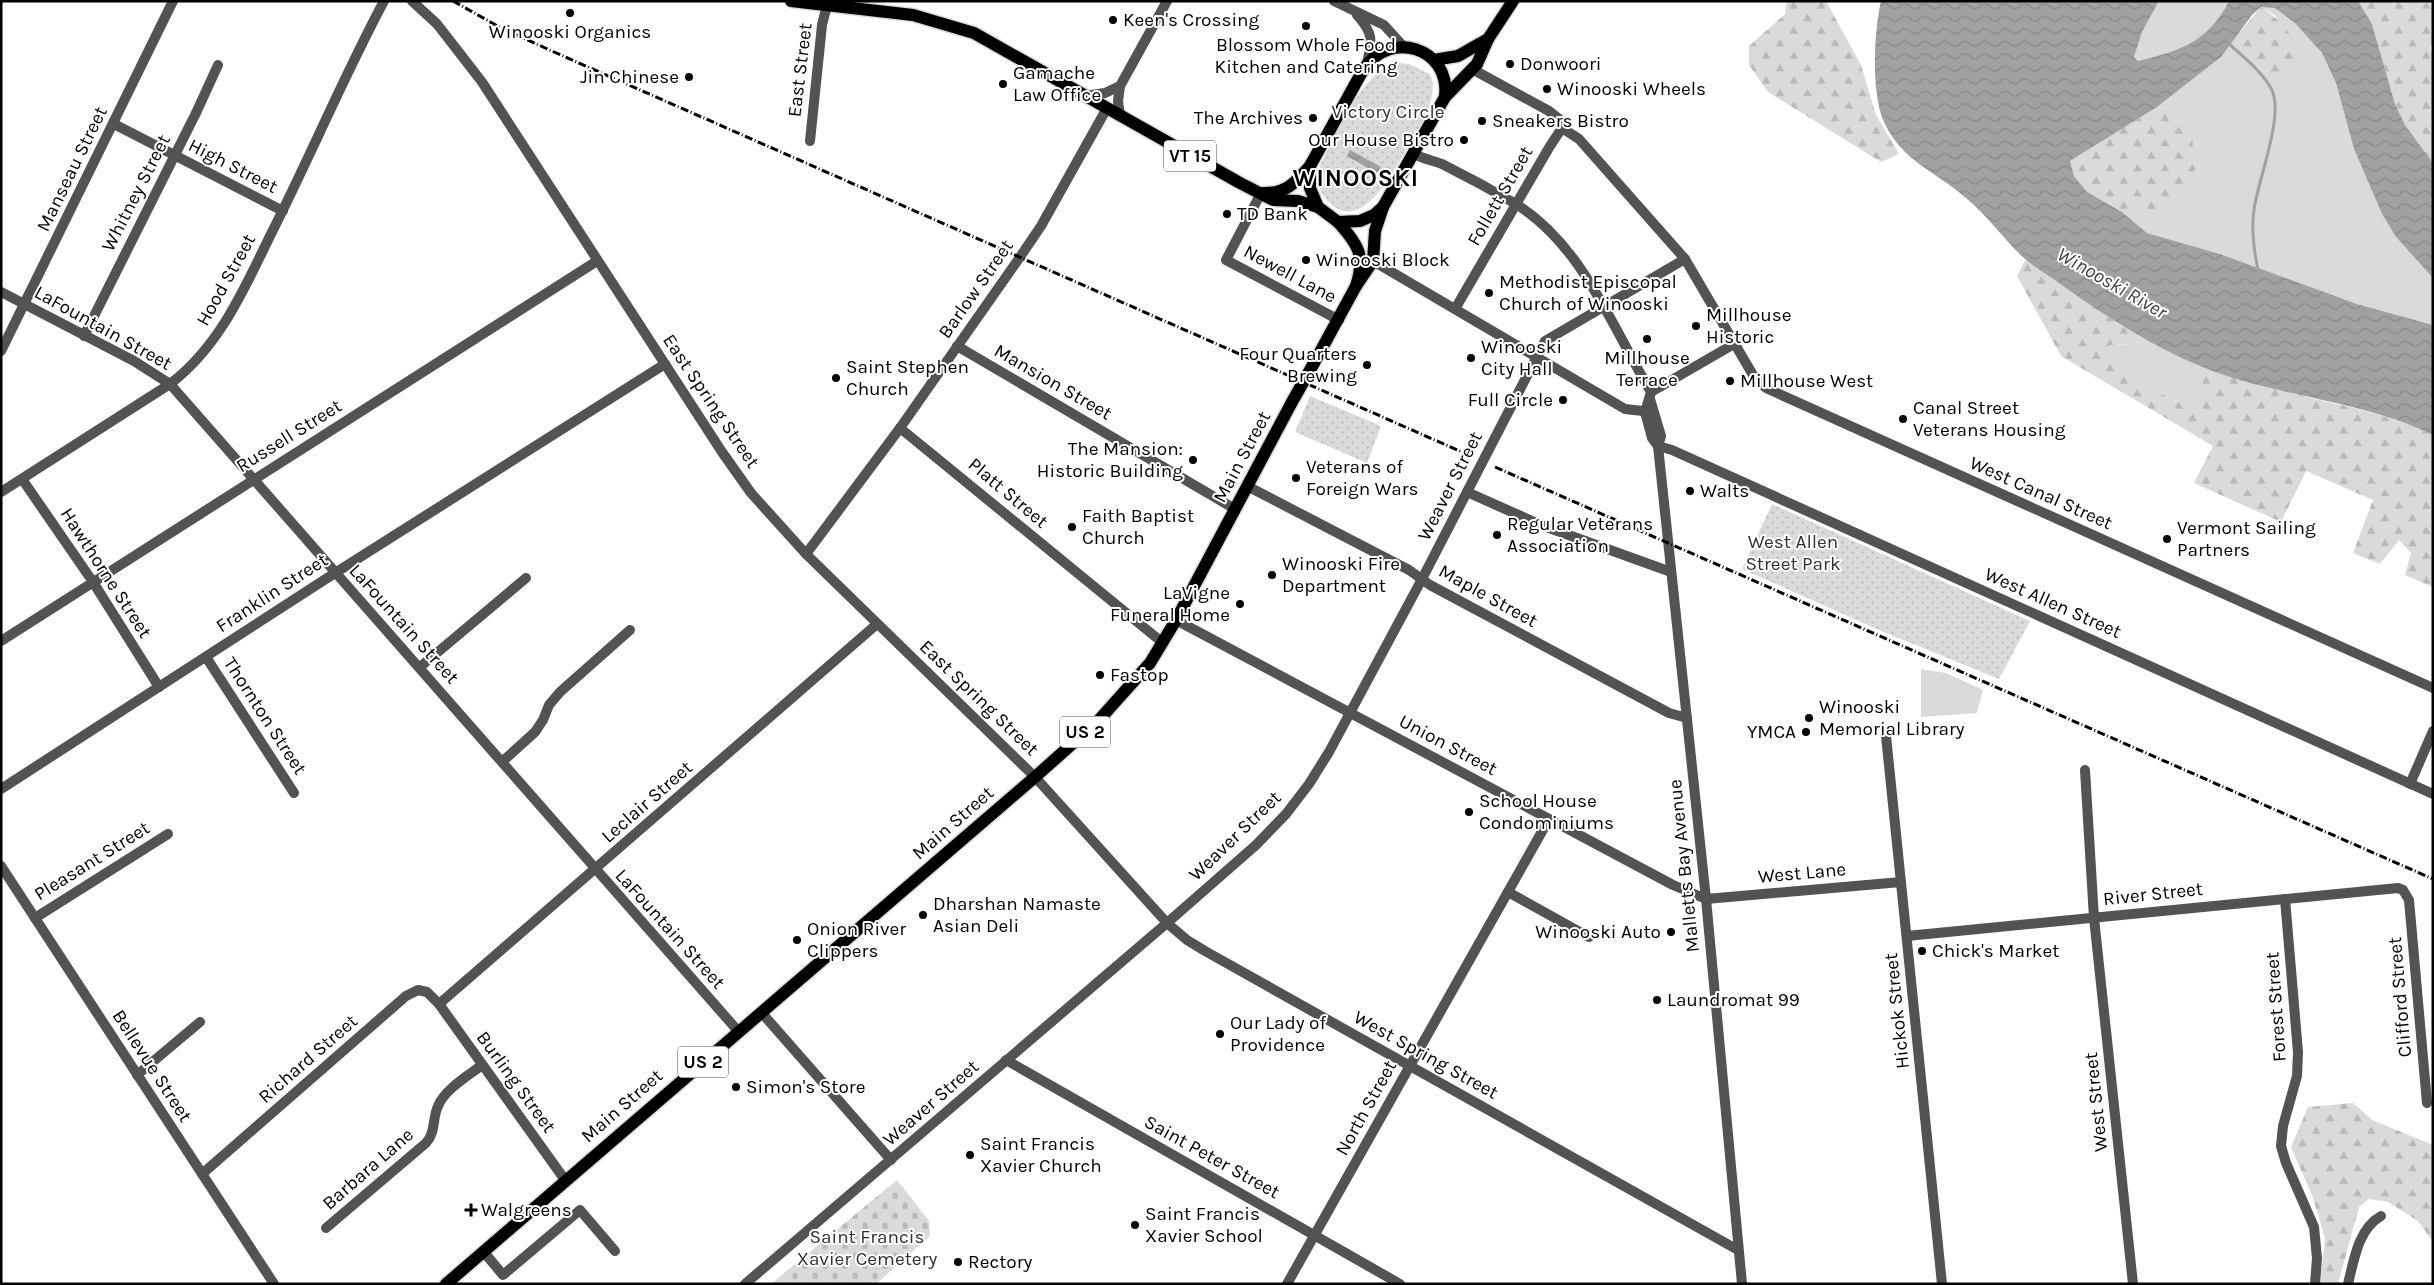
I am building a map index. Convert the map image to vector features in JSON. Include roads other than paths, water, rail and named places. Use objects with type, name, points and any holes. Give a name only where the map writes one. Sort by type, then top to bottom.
[{"type":"main road","name":"VT 15","points":[[791,1],[832,4],[913,15],[965,29],[990,40],[1120,116],[1273,200],[1298,201],[1318,206]]},
{"type":"main road","points":[[1373,261],[1375,231],[1383,207],[1418,156],[1445,97],[1472,69],[1488,39],[1513,1]]},
{"type":"main road","points":[[1434,60],[1458,56],[1488,39]]},
{"type":"main road","points":[[1261,193],[1289,188],[1310,166],[1367,64],[1384,50],[1404,47],[1419,51],[1434,60],[1444,74],[1445,97]]},
{"type":"main road","points":[[1310,166],[1310,188],[1318,206]]},
{"type":"main road","name":"Main Street","points":[[446,1284],[1035,777],[1099,720],[1133,685],[1163,643],[1176,620],[1356,286],[1361,272],[1360,254],[1354,240],[1338,222],[1318,206]]},
{"type":"main road","points":[[1338,222],[1353,222],[1368,218],[1383,207]]},
{"type":"main road","name":"Main Street","points":[[1356,286],[1373,261]]},
{"type":"street","name":"Manseau Street","points":[[1,351],[173,1]]},
{"type":"street","name":"Hood Street","points":[[1,492],[170,384],[180,376],[217,336],[232,312],[283,211],[384,1]]},
{"type":"street","name":"East Spring Street","points":[[412,1],[437,24],[478,76],[741,479],[806,554],[1035,777]]},
{"type":"street","points":[[1120,116],[1118,101],[1120,86],[1167,1]]},
{"type":"street","points":[[1334,1],[1356,14],[1384,25],[1404,47]]},
{"type":"street","name":"East Street","points":[[810,141],[822,25],[832,4]]},
{"type":"street","points":[[1356,14],[1368,26],[1371,36],[1367,64]]},
{"type":"street","name":"Whitney Street","points":[[84,336],[200,107],[218,65]]},
{"type":"street","name":"West Canal Street","points":[[1472,69],[1549,111],[1559,119],[1562,128],[1572,133],[1585,145],[1685,259],[1757,380],[1773,392],[2433,688]]},
{"type":"street","points":[[1085,96],[1105,93],[1120,86]]},
{"type":"street","name":"Barlow Street","points":[[806,554],[900,428],[1041,226],[1107,108]]},
{"type":"street","name":"High Street","points":[[114,124],[283,211]]},
{"type":"street","name":"Follett Street","points":[[1455,309],[1554,138],[1562,128]]},
{"type":"street","name":"Malletts Bay Avenue","points":[[1418,156],[1440,163],[1516,204],[1562,244],[1579,267],[1650,396],[1652,438],[1658,446],[1706,899],[1742,1284]]},
{"type":"street","name":"Newell Lane","points":[[1261,193],[1226,260],[1339,320]]},
{"type":"street","name":"Weaver Street","points":[[745,1284],[1167,923],[1256,845],[1286,814],[1309,784],[1350,713],[1422,579],[1545,341],[1685,259]]},
{"type":"street","name":"Russell Street","points":[[1,641],[597,261]]},
{"type":"street","points":[[1373,261],[1625,409],[1650,412]]},
{"type":"street","name":"LaFountain Street","points":[[1,292],[134,361],[170,384],[420,667],[594,870],[738,1031]]},
{"type":"street","points":[[1650,396],[1734,344]]},
{"type":"street","name":"Mansion Street","points":[[957,346],[1235,509]]},
{"type":"street","name":"Franklin Street","points":[[1,789],[335,573],[665,364]]},
{"type":"street","name":"Platt Street","points":[[900,428],[1163,643]]},
{"type":"street","name":"West Allen Street","points":[[1658,446],[1877,542],[2433,794]]},
{"type":"street","name":"Hawthorne Street","points":[[22,479],[93,582],[159,686]]},
{"type":"street","name":"Maple Street","points":[[1247,486],[1409,570],[1422,579],[1669,713],[1687,718]]},
{"type":"street","points":[[1467,492],[1541,525],[1671,572]]},
{"type":"street","points":[[420,667],[526,578]]},
{"type":"street","name":"Union Street","points":[[1176,620],[1673,885],[1706,899]]},
{"type":"street","name":"Leclair Street","points":[[439,1004],[877,624]]},
{"type":"street","points":[[502,762],[535,732],[550,704],[560,692],[630,630]]},
{"type":"street","name":"Thornton Street","points":[[206,657],[294,793]]},
{"type":"street","points":[[2410,784],[2433,731]]},
{"type":"street","name":"Hickok Street","points":[[1886,736],[1942,1284]]},
{"type":"street","name":"West Street","points":[[2085,770],[2094,918],[2133,1284]]},
{"type":"street","name":"West Spring Street","points":[[1035,777],[1167,923],[1205,951],[1738,1250]]},
{"type":"street","name":"North Street","points":[[1287,1284],[1550,819]]},
{"type":"street","name":"Pleasant Street","points":[[35,918],[168,834]]},
{"type":"street","name":"Bellevue Street","points":[[1,866],[274,1284]]},
{"type":"street","name":"West Lane","points":[[1706,899],[1901,882]]},
{"type":"street","name":"River Street","points":[[1907,936],[2391,888],[2403,890]]},
{"type":"street","name":"Clifford Street","points":[[2403,890],[2409,900],[2427,1102]]},
{"type":"street","points":[[1508,892],[1589,937]]},
{"type":"street","name":"Forest Street","points":[[2285,899],[2298,1052],[2297,1076],[2283,1126],[2281,1146],[2286,1163],[2314,1227],[2317,1258],[2314,1284]]},
{"type":"street","name":"Richard Street","points":[[202,1174],[409,994],[418,990],[424,991],[439,1004]]},
{"type":"street","name":"Burling Street","points":[[439,1004],[565,1180]]},
{"type":"street","points":[[761,1012],[891,1160]]},
{"type":"street","points":[[137,1075],[200,1022]]},
{"type":"street","name":"Saint Peter Street","points":[[1006,1060],[1400,1284]]},
{"type":"street","name":"Barbara Lane","points":[[326,1228],[426,1143],[432,1135],[436,1112],[441,1101],[482,1065]]},
{"type":"street","points":[[483,1252],[503,1275],[580,1210],[615,1251]]},
{"type":"street","points":[[2348,1284],[2360,1239],[2371,1222],[2381,1216]]},
{"type":"water","name":"Winooski River","points":[[1881,1],[2159,1],[2142,32],[2134,57],[2138,61],[2180,48],[2202,36],[2212,27],[2229,1],[2358,1],[2372,24],[2395,104],[2405,125],[2433,163],[2433,278],[2396,237],[2382,214],[2354,149],[2336,83],[2322,53],[2295,23],[2275,8],[2261,7],[2252,15],[2221,57],[2157,107],[2070,161],[2074,176],[2087,192],[2122,212],[2147,233],[2220,254],[2357,304],[2433,325],[2433,435],[2376,413],[2258,385],[2200,366],[2165,350],[2131,331],[2030,263],[2017,252],[1974,205],[1954,188],[1909,156],[1899,146],[1883,120],[1879,108],[1875,77],[1875,44]]},
{"type":"water","points":[[1350,150],[1381,167],[1377,173],[1347,156]]},
{"type":"waterway","points":[[2228,43],[2268,83],[2275,102],[2273,132],[2256,197],[2253,217],[2253,240],[2258,270]]},
{"type":"railway","points":[[453,1],[501,28],[554,52],[1471,456]]},
{"type":"railway","points":[[1495,467],[2433,879]]},
{"type":"place","name":"Winooski Organics","points":[[570,13]]},
{"type":"place","name":"Keen's Crossing","points":[[1113,20]]},
{"type":"place","name":"Blossom Whole Food Kitchen and Catering","points":[[1306,26]]},
{"type":"place","name":"Donwoori","points":[[1510,64]]},
{"type":"place","name":"Jin Chinese","points":[[689,77]]},
{"type":"place","name":"Gamache Law Office","points":[[1003,84]]},
{"type":"place","name":"Winooski Wheels","points":[[1547,89]]},
{"type":"place","name":"The Archives","points":[[1313,118]]},
{"type":"place","name":"Sneakers Bistro","points":[[1482,121]]},
{"type":"place","name":"Our House Bistro","points":[[1464,140]]},
{"type":"place","name":"TD Bank","points":[[1227,214]]},
{"type":"place","name":"Winooski Block","points":[[1306,260]]},
{"type":"place","name":"Methodist Episcopal Church of Winooski","points":[[1489,293]]},
{"type":"place","name":"Millhouse Historic","points":[[1696,326]]},
{"type":"place","name":"Millhouse Terrace","points":[[1647,339]]},
{"type":"place","name":"Winooski City Hall","points":[[1471,358]]},
{"type":"place","name":"Four Quarters Brewing","points":[[1367,365]]},
{"type":"place","name":"Saint Stephen Church","points":[[836,378]]},
{"type":"place","name":"Millhouse West","points":[[1730,381]]},
{"type":"place","name":"Full Circle","points":[[1563,400]]},
{"type":"place","name":"Canal Street Veterans Housing","points":[[1903,419]]},
{"type":"place","name":"The Mansion: Historic Building","points":[[1193,460]]},
{"type":"place","name":"Veterans of Foreign Wars","points":[[1296,478]]},
{"type":"place","name":"Walts","points":[[1690,491]]},
{"type":"place","name":"Faith Baptist Church","points":[[1072,527]]},
{"type":"place","name":"Regular Veterans Association","points":[[1497,535]]},
{"type":"place","name":"Vermont Sailing Partners","points":[[2167,539]]},
{"type":"place","name":"Winooski Fire Department","points":[[1272,575]]},
{"type":"place","name":"LaVigne Funeral Home","points":[[1240,604]]},
{"type":"place","name":"Fastop","points":[[1100,675]]},
{"type":"place","name":"Winooski Memorial Library","points":[[1809,718]]},
{"type":"place","name":"YMCA","points":[[1806,732]]},
{"type":"place","name":"School House Condominiums","points":[[1469,812]]},
{"type":"place","name":"Dharshan Namaste Asian Deli","points":[[923,915]]},
{"type":"place","name":"Winooski Auto","points":[[1671,932]]},
{"type":"place","name":"Onion River Clippers","points":[[797,940]]},
{"type":"place","name":"Chick's Market","points":[[1922,951]]},
{"type":"place","name":"Laundromat 99","points":[[1657,1000]]},
{"type":"place","name":"Our Lady of Providence","points":[[1220,1034]]},
{"type":"place","name":"Simon's Store","points":[[736,1087]]},
{"type":"place","name":"Saint Francis Xavier Church","points":[[970,1155]]},
{"type":"place","name":"Walgreens","points":[[471,1210]]},
{"type":"place","name":"Saint Francis Xavier School","points":[[1135,1225]]},
{"type":"place","name":"Rectory","points":[[958,1262]]},
{"type":"district","name":"WINOOSKI","points":[[1356,178]]},
{"type":"park label","name":"Victory Circle","points":[[1388,112]]},
{"type":"park label","name":"West Allen Street Park","points":[[1793,553]]},
{"type":"park label","name":"Saint Francis Xavier Cemetery","points":[[867,1248]]}]
